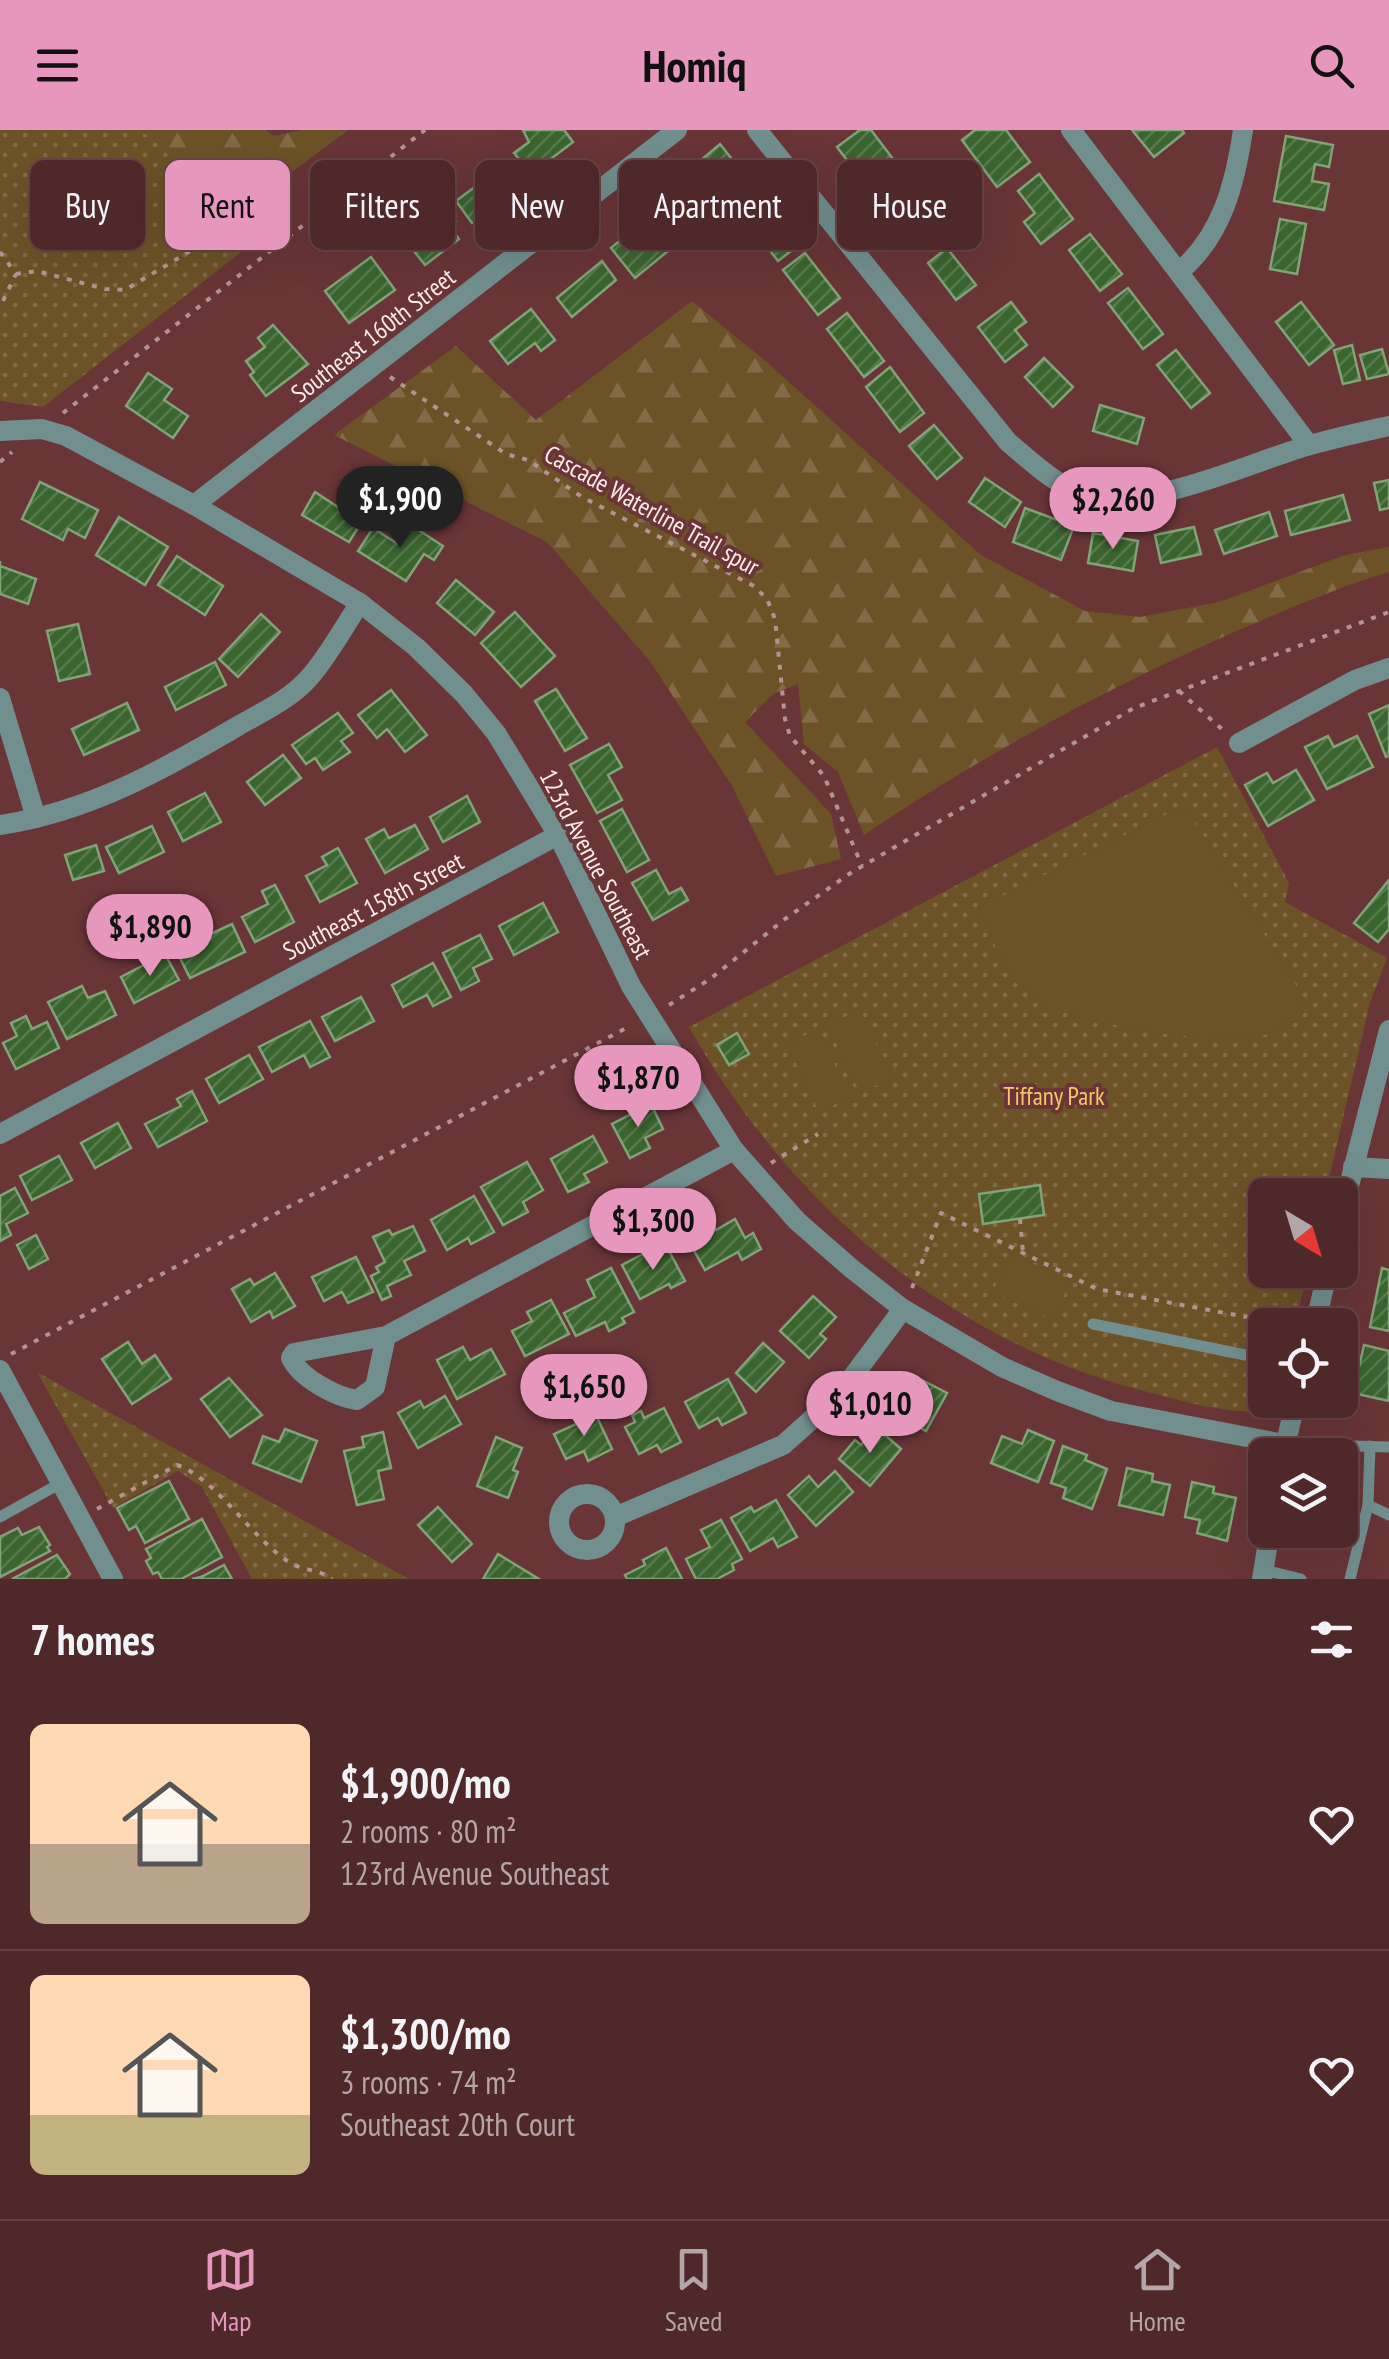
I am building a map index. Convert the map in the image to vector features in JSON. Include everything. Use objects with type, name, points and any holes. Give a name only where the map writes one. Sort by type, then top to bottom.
[{"type":"street","name":"Southeast 160th Street","points":[[194,505],[677,130]]},
{"type":"street","points":[[757,130],[1008,442],[1045,474],[1088,496],[1124,499],[1162,492],[1308,446],[1389,426]]},
{"type":"street","points":[[1071,130],[1308,446]]},
{"type":"street","points":[[1179,272],[1196,258],[1220,220],[1237,170],[1243,130]]},
{"type":"street","points":[[0,430],[42,429]]},
{"type":"street","name":"123rd Avenue Southeast","points":[[42,429],[66,436],[194,505],[360,603],[416,647],[464,694],[496,733],[558,835],[649,1016],[734,1150],[796,1221],[904,1309],[1002,1367],[1111,1411],[1248,1442]]},
{"type":"street","points":[[0,824],[96,800],[161,772],[280,701],[310,677],[360,603]]},
{"type":"street","points":[[1238,742],[1355,680],[1389,668]]},
{"type":"street","points":[[0,698],[36,818]]},
{"type":"street","name":"Southeast 158th Street","points":[[0,1134],[558,835]]},
{"type":"street","points":[[1350,1178],[1389,1030]]},
{"type":"street","points":[[386,1336],[375,1387],[357,1400],[342,1398],[296,1367],[291,1358],[294,1353],[386,1336],[734,1150]]},
{"type":"street","points":[[1353,1167],[1389,1169]]},
{"type":"street","points":[[615,1517],[783,1445],[839,1395],[904,1309]]},
{"type":"street","points":[[0,1370],[113,1579]]},
{"type":"street","points":[[1263,1575],[1267,1548]]},
{"type":"lane","points":[[1093,1324],[1248,1356]]},
{"type":"lane","points":[[1350,1579],[1368,1505],[1370,1446]]},
{"type":"lane","points":[[1358,1447],[1389,1447]]},
{"type":"lane","points":[[0,1517],[61,1484]]},
{"type":"lane","points":[[1368,1505],[1389,1515]]},
{"type":"lane","points":[[1263,1575],[1301,1579]]},
{"type":"path","points":[[42,429],[424,130]]},
{"type":"path","points":[[16,274],[38,271],[105,289],[125,290],[192,250]]},
{"type":"path","points":[[0,252],[16,274]]},
{"type":"path","points":[[0,307],[16,274]]},
{"type":"path","name":"Cascade Waterline Trail spur","points":[[376,364],[396,382],[506,454],[528,460],[582,497],[754,586],[767,599],[775,619],[790,736],[824,776],[862,866]]},
{"type":"path","points":[[0,462],[14,451]]},
{"type":"path","points":[[0,1359],[649,1016],[710,980],[785,919],[862,866],[1134,708],[1389,612]]},
{"type":"path","points":[[1179,691],[1238,742]]},
{"type":"path","points":[[752,1174],[818,1134]]},
{"type":"path","points":[[904,1309],[940,1212],[1096,1289],[1248,1317]]},
{"type":"path","points":[[1020,1219],[1024,1253]]},
{"type":"path","points":[[80,1518],[177,1465],[189,1469],[204,1482],[288,1562],[332,1579]]},
{"type":"green space","points":[[0,130],[138,130],[190,160],[165,160],[165,250],[244,250],[43,407],[0,401]]},
{"type":"green space","points":[[46,130],[266,130],[274,136],[302,130],[348,130],[290,173],[290,160],[165,160],[165,200],[145,188],[145,160],[97,160]]},
{"type":"green space","points":[[692,301],[769,364],[981,555],[1085,611],[1140,617],[1219,602],[1345,555],[1389,547],[1389,572],[1290,608],[1137,678],[998,751],[864,835],[838,772],[804,744],[798,684],[774,693],[745,722],[831,814],[841,859],[776,876],[731,784],[649,660],[547,542],[334,435],[456,346],[536,420]]},
{"type":"green space","name":"Tiffany Park","points":[[1217,747],[1289,883],[1285,902],[1387,958],[1370,1003],[1329,1178],[1248,1178],[1248,1288],[1304,1288],[1299,1308],[1248,1308],[1248,1411],[1188,1402],[1072,1368],[1003,1337],[939,1300],[880,1256],[825,1206],[774,1151],[729,1091],[689,1027]]},
{"type":"green space","points":[[1175,810],[1189,813],[1307,1003],[1270,1033],[1240,1038],[1172,1035],[1064,1011],[1018,984],[978,908]]},
{"type":"green space","points":[[860,1010],[892,1078],[860,1093],[828,1025]]},
{"type":"green space","points":[[818,1029],[850,1097],[819,1112],[787,1044]]},
{"type":"green space","points":[[1012,1253],[1070,1282],[1052,1320],[993,1291]]},
{"type":"green space","points":[[37,1372],[409,1579],[252,1579],[202,1487],[178,1471],[113,1508]]},
{"type":"building","points":[[523,130],[564,130],[573,142],[549,160],[520,160],[514,153],[529,142]]},
{"type":"building","points":[[860,130],[871,130],[893,159],[847,160],[837,147]]},
{"type":"building","points":[[975,130],[1006,130],[1030,162],[997,187],[982,167],[982,160],[977,160],[962,140]]},
{"type":"building","points":[[1132,130],[1182,130],[1184,133],[1154,157]]},
{"type":"building","points":[[1286,136],[1333,145],[1329,167],[1315,164],[1312,181],[1329,184],[1324,210],[1274,201]]},
{"type":"building","points":[[720,144],[733,160],[701,160]]},
{"type":"building","points":[[1039,174],[1073,219],[1041,244],[1024,222],[1035,213],[1018,191]]},
{"type":"building","points":[[475,187],[475,221],[472,223],[456,201]]},
{"type":"building","points":[[1280,219],[1306,224],[1297,274],[1270,269]]},
{"type":"building","points":[[1090,234],[1122,274],[1100,291],[1069,250]]},
{"type":"building","points":[[619,241],[619,250],[668,251],[635,278],[611,248]]},
{"type":"building","points":[[413,250],[445,250],[425,265]]},
{"type":"building","points":[[770,250],[792,250],[778,261]]},
{"type":"building","points":[[949,250],[976,285],[956,300],[928,263]]},
{"type":"building","points":[[805,253],[840,298],[818,315],[783,270]]},
{"type":"building","points":[[371,257],[395,290],[349,323],[325,291]]},
{"type":"building","points":[[602,261],[616,280],[572,317],[557,298]]},
{"type":"building","points":[[1128,288],[1163,334],[1143,349],[1108,303]]},
{"type":"building","points":[[1011,302],[1026,322],[1015,330],[1027,345],[1005,362],[978,327]]},
{"type":"building","points":[[1301,302],[1334,345],[1309,365],[1276,322]]},
{"type":"building","points":[[531,309],[555,340],[541,351],[535,343],[508,364],[490,341]]},
{"type":"building","points":[[847,313],[884,361],[864,377],[827,329]]},
{"type":"building","points":[[273,325],[308,364],[266,396],[250,375],[254,372],[246,361],[265,347],[258,338]]},
{"type":"building","points":[[1352,345],[1360,380],[1343,384],[1334,350]]},
{"type":"building","points":[[1382,349],[1389,374],[1367,379],[1360,355]]},
{"type":"building","points":[[1176,350],[1210,393],[1191,408],[1157,365]]},
{"type":"building","points":[[1044,358],[1073,387],[1053,407],[1025,377]]},
{"type":"building","points":[[890,367],[924,413],[900,432],[866,387]]},
{"type":"building","points":[[148,373],[172,389],[164,400],[188,416],[173,438],[126,406]]},
{"type":"building","points":[[1100,405],[1144,418],[1137,444],[1093,431]]},
{"type":"building","points":[[934,425],[962,458],[937,479],[909,446]]},
{"type":"building","points":[[985,478],[1021,502],[1005,527],[969,502]]},
{"type":"building","points":[[1389,480],[1389,508],[1380,510],[1374,483]]},
{"type":"building","points":[[40,482],[98,510],[85,538],[68,529],[63,540],[22,519]]},
{"type":"building","points":[[315,492],[341,509],[345,503],[366,515],[349,542],[302,515]]},
{"type":"building","points":[[1343,495],[1350,520],[1291,535],[1285,511]]},
{"type":"building","points":[[1025,508],[1074,526],[1061,560],[1013,542]]},
{"type":"building","points":[[1269,512],[1277,536],[1224,554],[1215,530]]},
{"type":"building","points":[[119,517],[168,547],[145,585],[96,555]]},
{"type":"building","points":[[411,525],[443,546],[434,560],[424,554],[406,581],[358,551],[373,528],[398,544]]},
{"type":"building","points":[[1194,527],[1201,554],[1161,563],[1155,535]]},
{"type":"building","points":[[1093,533],[1138,541],[1133,571],[1088,563]]},
{"type":"building","points":[[177,556],[223,586],[205,615],[158,585]]},
{"type":"building","points":[[0,566],[36,579],[28,604],[0,594]]},
{"type":"building","points":[[456,580],[494,612],[475,635],[437,603]]},
{"type":"building","points":[[515,612],[555,656],[521,687],[481,643]]},
{"type":"building","points":[[261,614],[280,632],[238,677],[219,659]]},
{"type":"building","points":[[78,624],[90,674],[59,681],[47,631]]},
{"type":"building","points":[[215,662],[226,685],[176,710],[165,687]]},
{"type":"building","points":[[556,689],[587,738],[565,751],[535,701]]},
{"type":"building","points":[[391,690],[427,735],[405,752],[387,729],[377,738],[358,715]]},
{"type":"building","points":[[127,703],[139,730],[84,755],[72,729]]},
{"type":"building","points":[[1389,705],[1389,756],[1386,757],[1369,714]]},
{"type":"building","points":[[338,713],[353,733],[341,741],[350,752],[323,770],[315,758],[306,764],[292,745]]},
{"type":"building","points":[[1328,736],[1334,747],[1357,736],[1373,767],[1327,789],[1305,747]]},
{"type":"building","points":[[609,744],[622,767],[608,775],[622,800],[597,813],[570,765]]},
{"type":"building","points":[[283,755],[301,778],[265,805],[247,782]]},
{"type":"building","points":[[1296,770],[1314,800],[1268,826],[1245,785],[1267,773],[1273,783]]},
{"type":"building","points":[[205,793],[221,822],[183,841],[168,812]]},
{"type":"building","points":[[467,796],[480,822],[443,842],[430,817]]},
{"type":"building","points":[[622,809],[649,860],[627,872],[600,821]]},
{"type":"building","points":[[415,825],[428,849],[385,873],[366,839],[384,829],[389,838]]},
{"type":"building","points":[[152,826],[164,852],[119,873],[106,847]]},
{"type":"building","points":[[96,845],[104,871],[73,880],[65,855]]},
{"type":"building","points":[[338,848],[357,883],[320,902],[306,876],[327,865],[322,857]]},
{"type":"building","points":[[656,870],[669,894],[681,888],[688,900],[653,920],[632,883]]},
{"type":"building","points":[[1389,880],[1389,929],[1378,942],[1354,923]]},
{"type":"building","points":[[275,885],[294,922],[255,942],[242,917],[268,904],[262,891]]},
{"type":"building","points":[[543,903],[558,932],[514,955],[499,926]]},
{"type":"building","points":[[232,924],[245,952],[190,978],[176,950]]},
{"type":"building","points":[[480,935],[492,959],[473,968],[479,981],[461,990],[443,953]]},
{"type":"building","points":[[165,954],[179,980],[134,1003],[121,977]]},
{"type":"building","points":[[433,963],[451,997],[433,1006],[427,995],[403,1007],[392,985]]},
{"type":"building","points":[[82,986],[88,998],[105,991],[116,1015],[67,1039],[48,1002]]},
{"type":"building","points":[[361,997],[374,1021],[335,1041],[322,1017]]},
{"type":"building","points":[[26,1016],[32,1029],[47,1022],[59,1048],[16,1069],[3,1043],[17,1036],[11,1023]]},
{"type":"building","points":[[310,1021],[330,1057],[310,1067],[304,1055],[272,1072],[259,1047]]},
{"type":"building","points":[[737,1033],[749,1054],[729,1065],[717,1045]]},
{"type":"building","points":[[249,1055],[263,1079],[219,1103],[206,1079]]},
{"type":"building","points":[[192,1091],[207,1121],[158,1147],[145,1124],[181,1106],[177,1099]]},
{"type":"building","points":[[651,1104],[663,1129],[645,1138],[650,1148],[630,1158],[612,1124]]},
{"type":"building","points":[[118,1123],[131,1148],[95,1168],[81,1143]]},
{"type":"building","points":[[593,1136],[607,1162],[584,1174],[589,1182],[568,1192],[551,1159]]},
{"type":"building","points":[[59,1156],[72,1180],[32,1200],[20,1176]]},
{"type":"building","points":[[527,1162],[543,1190],[523,1202],[528,1212],[503,1225],[481,1187]]},
{"type":"building","points":[[1040,1185],[1044,1215],[983,1224],[979,1194]]},
{"type":"building","points":[[15,1188],[28,1213],[6,1224],[11,1235],[0,1241],[0,1196]]},
{"type":"building","points":[[474,1196],[494,1232],[471,1244],[468,1238],[447,1250],[431,1220]]},
{"type":"building","points":[[710,1219],[716,1230],[735,1219],[745,1238],[753,1233],[761,1249],[742,1260],[738,1252],[705,1270],[684,1233]]},
{"type":"building","points":[[413,1226],[425,1251],[404,1261],[411,1275],[387,1286],[391,1296],[382,1300],[371,1276],[385,1262],[373,1237],[389,1230],[392,1235]]},
{"type":"building","points":[[36,1235],[48,1259],[29,1269],[17,1245]]},
{"type":"building","points":[[667,1247],[685,1281],[671,1288],[669,1284],[640,1299],[622,1265]]},
{"type":"building","points":[[356,1257],[373,1292],[348,1303],[342,1292],[324,1301],[312,1277]]},
{"type":"building","points":[[611,1268],[634,1312],[622,1318],[625,1323],[609,1331],[605,1322],[576,1336],[564,1313],[595,1297],[587,1280]]},
{"type":"building","points":[[1382,1268],[1389,1270],[1389,1331],[1370,1327]]},
{"type":"building","points":[[275,1273],[295,1306],[273,1318],[270,1311],[251,1322],[232,1289],[250,1279],[254,1285]]},
{"type":"building","points":[[813,1296],[836,1317],[820,1334],[826,1339],[809,1358],[780,1331]]},
{"type":"building","points":[[551,1300],[569,1334],[525,1356],[512,1331],[532,1321],[527,1312]]},
{"type":"building","points":[[128,1342],[142,1364],[155,1355],[171,1379],[132,1404],[102,1359]]},
{"type":"building","points":[[763,1343],[784,1362],[756,1392],[736,1373]]},
{"type":"building","points":[[1364,1345],[1389,1351],[1389,1401],[1358,1394]]},
{"type":"building","points":[[463,1347],[470,1360],[491,1349],[505,1374],[457,1399],[437,1360]]},
{"type":"building","points":[[229,1378],[262,1415],[230,1437],[201,1399]]},
{"type":"building","points":[[728,1379],[746,1413],[722,1425],[718,1418],[699,1428],[685,1402]]},
{"type":"building","points":[[920,1379],[947,1393],[926,1431],[893,1413],[903,1395],[910,1398]]},
{"type":"building","points":[[445,1396],[461,1424],[418,1448],[398,1413],[420,1401],[424,1408]]},
{"type":"building","points":[[664,1408],[681,1442],[661,1452],[657,1445],[639,1454],[625,1427],[635,1422],[632,1415],[641,1411],[644,1418]]},
{"type":"building","points":[[596,1415],[612,1449],[588,1461],[584,1451],[566,1459],[554,1434]]},
{"type":"building","points":[[876,1427],[901,1449],[870,1486],[839,1459],[855,1440],[861,1445]]},
{"type":"building","points":[[285,1429],[317,1441],[301,1482],[253,1463],[263,1436],[279,1442]]},
{"type":"building","points":[[1028,1430],[1054,1441],[1038,1482],[991,1463],[1002,1436],[1022,1444]]},
{"type":"building","points":[[383,1432],[391,1468],[378,1471],[384,1499],[357,1505],[344,1451],[364,1447],[362,1437]]},
{"type":"building","points":[[496,1437],[522,1448],[508,1498],[477,1486]]},
{"type":"building","points":[[1063,1446],[1087,1455],[1085,1460],[1107,1469],[1092,1509],[1063,1498],[1066,1488],[1051,1483]]},
{"type":"building","points":[[1127,1468],[1153,1474],[1152,1481],[1170,1485],[1163,1515],[1119,1505]]},
{"type":"building","points":[[835,1471],[853,1492],[816,1526],[788,1495],[809,1476],[818,1487]]},
{"type":"building","points":[[169,1481],[189,1519],[145,1543],[136,1526],[129,1530],[117,1508]]},
{"type":"building","points":[[1192,1482],[1214,1487],[1213,1493],[1236,1498],[1227,1541],[1197,1533],[1200,1520],[1185,1517]]},
{"type":"building","points":[[776,1500],[797,1537],[778,1547],[773,1538],[750,1551],[731,1518]]},
{"type":"building","points":[[438,1507],[472,1544],[452,1562],[418,1525]]},
{"type":"building","points":[[202,1519],[222,1557],[181,1579],[162,1579],[158,1572],[153,1574],[146,1561],[151,1558],[146,1549]]},
{"type":"building","points":[[721,1520],[742,1559],[732,1564],[734,1570],[717,1579],[696,1579],[686,1559],[710,1547],[701,1530]]},
{"type":"building","points":[[39,1527],[50,1551],[0,1577],[0,1537],[18,1528],[22,1535]]},
{"type":"building","points":[[666,1548],[682,1579],[627,1579],[625,1575],[645,1565],[643,1560]]},
{"type":"building","points":[[498,1554],[539,1579],[483,1579]]},
{"type":"building","points":[[57,1555],[70,1574],[65,1579],[12,1579]]},
{"type":"building","points":[[224,1565],[232,1579],[192,1579],[201,1577]]}]
